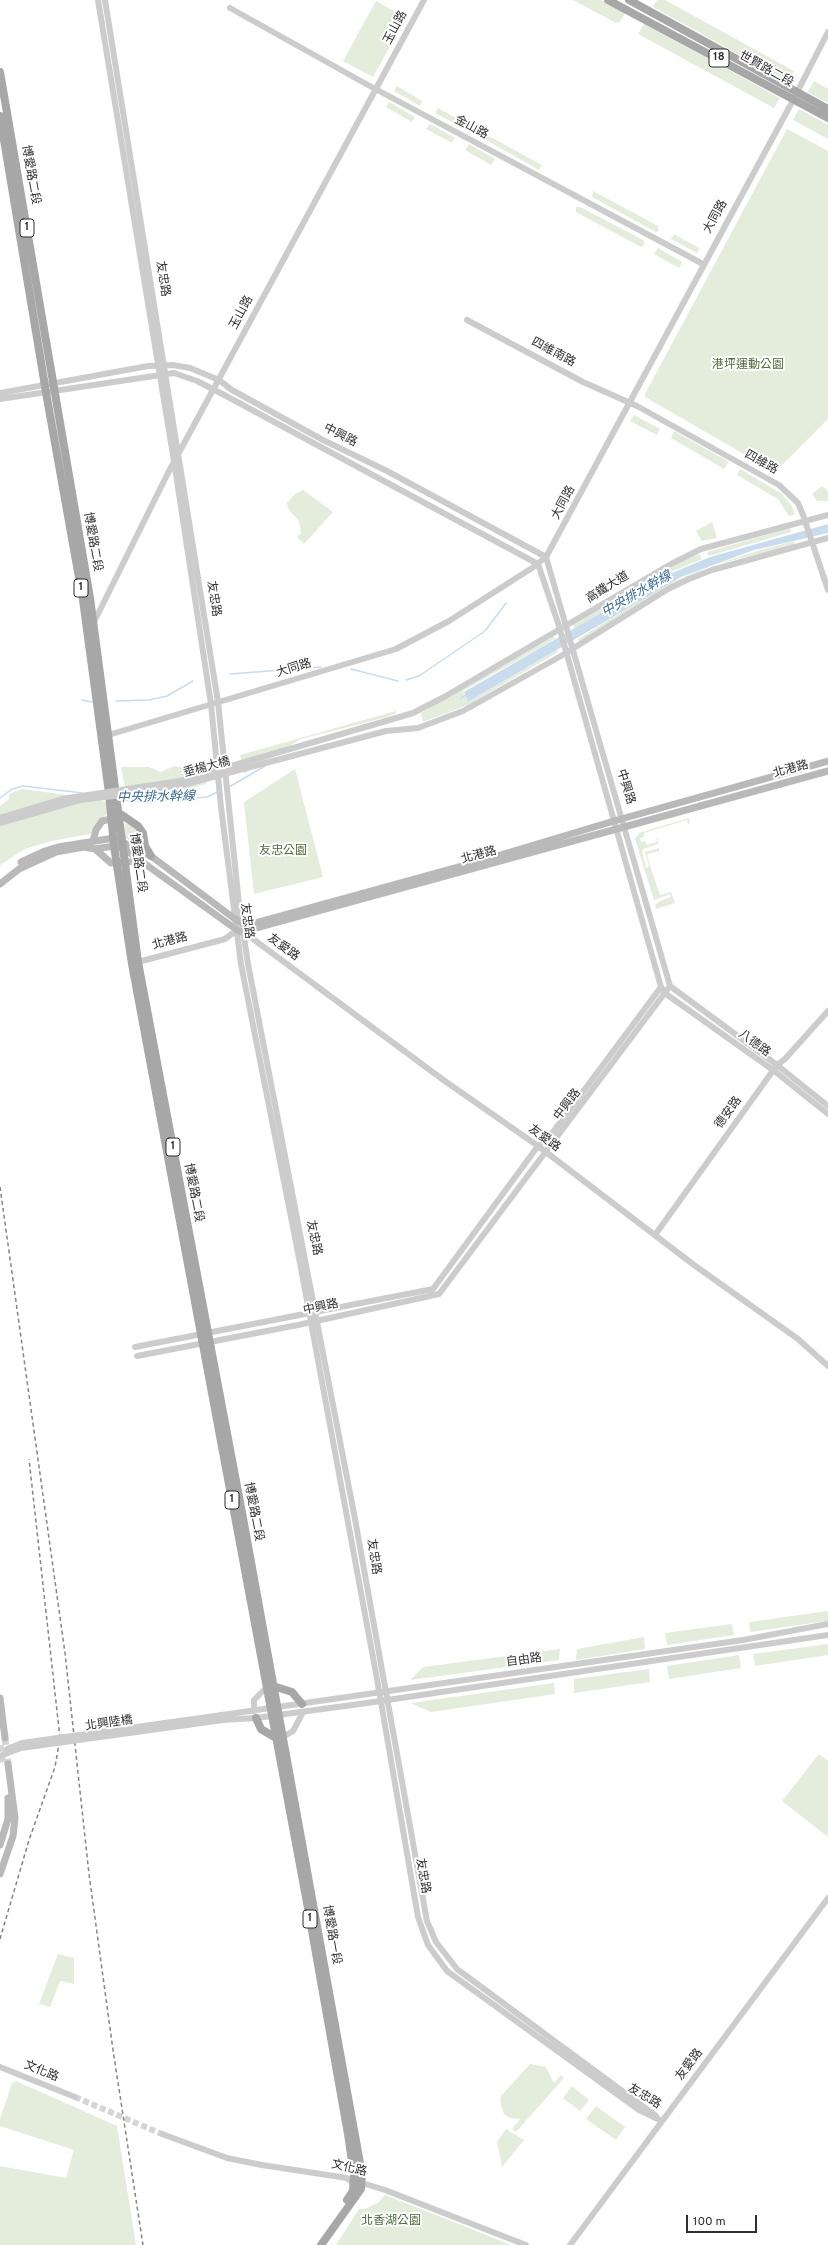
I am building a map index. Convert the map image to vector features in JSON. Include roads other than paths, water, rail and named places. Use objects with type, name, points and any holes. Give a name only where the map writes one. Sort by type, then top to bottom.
[{"type":"main road","name":"世賢路二段","points":[[608,0],[795,96],[828,109]]},
{"type":"main road","name":"世賢路二段","points":[[628,0],[795,96],[828,118]]},
{"type":"main road","name":"博愛路二段","points":[[0,72],[93,622],[112,794],[114,803],[119,813],[118,843]]},
{"type":"main road","name":"博愛路二段","points":[[0,116],[105,736]]},
{"type":"main road","name":"北港路","points":[[243,924],[267,920],[487,859],[623,818],[828,761]]},
{"type":"main road","name":"北港路","points":[[245,933],[252,929],[828,771]]},
{"type":"main road","name":"博愛路二段","points":[[114,803],[111,819],[118,843],[138,962],[208,1333],[206,1342],[264,1656]]},
{"type":"main road","points":[[119,813],[138,826],[143,833],[145,846],[151,856]]},
{"type":"main road","points":[[93,841],[98,826],[103,820],[111,819]]},
{"type":"main road","points":[[0,884],[19,869],[56,852],[84,845],[93,841],[118,843],[151,856],[243,924]]},
{"type":"main road","points":[[95,849],[118,843]]},
{"type":"main road","points":[[118,843],[236,930],[245,933]]},
{"type":"main road","points":[[0,878],[18,864],[45,850],[84,845],[95,849],[111,864],[142,861]]},
{"type":"main road","name":"博愛路二段","points":[[121,863],[132,964],[200,1334],[206,1342]]},
{"type":"main road","name":"博愛路一段","points":[[264,1656],[348,2134],[353,2191],[341,2213]]},
{"type":"main road","points":[[270,1686],[292,1692],[303,1708]]},
{"type":"main road","points":[[0,1698],[5,1738]]},
{"type":"main road","points":[[255,1714],[261,1729],[279,1738]]},
{"type":"main road","name":"博愛路一段","points":[[279,1738],[315,1910],[362,2183]]},
{"type":"main road","points":[[0,1845],[2,1831],[8,1819],[6,1764],[15,1818],[13,1836],[0,1874]]},
{"type":"main road","points":[[2,1831],[13,1836]]},
{"type":"main road","name":"1","points":[[316,2245],[361,2189],[362,2183]]},
{"type":"main road","name":"1","points":[[321,2245],[341,2213]]},
{"type":"street","name":"友忠路","points":[[98,0],[161,365],[178,454],[218,702],[226,783],[248,964],[316,1313],[386,1692],[384,1700],[418,1917],[424,1938],[432,1952],[447,1971],[495,2008],[639,2110],[662,2121]]},
{"type":"street","name":"友忠路","points":[[105,0],[161,365]]},
{"type":"street","name":"玉山路","points":[[88,640],[93,622],[174,461],[214,390],[424,0]]},
{"type":"street","name":"金山路","points":[[230,8],[375,89],[703,264]]},
{"type":"street","name":"大同路","points":[[105,736],[290,682],[396,649],[449,621],[538,564],[546,557],[795,96],[828,32]]},
{"type":"street","name":"四維南路","points":[[467,320],[583,382],[629,404]]},
{"type":"street","name":"中興路","points":[[54,388],[161,365],[190,368],[219,380],[232,390],[330,444],[387,471],[546,557]]},
{"type":"street","name":"中興路","points":[[45,388],[174,373],[214,390],[383,479],[538,564]]},
{"type":"street","name":"友忠路","points":[[163,374],[174,461],[211,704],[220,799],[241,964],[309,1314],[379,1693],[384,1700],[414,1843],[423,1906],[431,1934],[439,1947],[457,1969],[470,1980],[643,2104],[662,2121]]},
{"type":"street","points":[[0,393],[45,388]]},
{"type":"street","points":[[0,399],[45,388]]},
{"type":"street","name":"四維路","points":[[629,404],[636,406],[779,485],[798,503],[813,542],[828,590]]},
{"type":"street","name":"高鐵大道","points":[[413,713],[496,668],[644,578],[701,549],[806,524],[828,515]]},
{"type":"street","points":[[565,650],[668,589],[689,579],[712,570],[828,538]]},
{"type":"street","points":[[546,557],[567,626]]},
{"type":"street","points":[[538,564],[560,630]]},
{"type":"street","name":"中興路","points":[[137,1356],[310,1322],[439,1294],[545,1151],[555,1141],[666,994],[670,986],[660,958],[623,818],[571,646],[567,626]]},
{"type":"street","name":"中興路","points":[[136,1347],[316,1313],[433,1288],[538,1146],[550,1136],[661,987],[560,630]]},
{"type":"street","name":"垂楊大橋","points":[[0,823],[80,800],[164,790],[386,731],[418,728],[463,711],[565,650]]},
{"type":"street","name":"垂楊大橋","points":[[0,818],[62,799],[180,781],[413,713]]},
{"type":"street","name":"北港路","points":[[138,962],[225,939],[236,930]]},
{"type":"street","name":"友愛路","points":[[245,933],[446,1082],[545,1151],[655,1235],[798,1339],[828,1366]]},
{"type":"street","points":[[661,987],[670,986]]},
{"type":"street","name":"八德路","points":[[670,986],[777,1064],[828,1106]]},
{"type":"street","name":"八德路","points":[[661,987],[666,994],[773,1070],[828,1114]]},
{"type":"street","name":"德安路","points":[[655,1235],[777,1064],[785,1059],[828,1011]]},
{"type":"street","name":"自由路","points":[[303,1708],[379,1693],[743,1640],[828,1624]]},
{"type":"street","name":"自由路","points":[[222,1718],[384,1700],[764,1646],[828,1635]]},
{"type":"street","points":[[255,1714],[254,1700],[270,1686]]},
{"type":"street","points":[[279,1738],[293,1731],[303,1708]]},
{"type":"street","name":"北興陸橋","points":[[0,1752],[22,1743],[222,1718]]},
{"type":"street","name":"北興陸橋","points":[[0,1756],[21,1748],[222,1718]]},
{"type":"street","name":"友愛路","points":[[570,2245],[828,1898]]},
{"type":"street","name":"文化路","points":[[0,2067],[75,2097]]},
{"type":"street","name":"文化路","points":[[162,2134],[228,2158],[262,2166],[347,2178],[353,2183],[362,2183],[526,2245]]},
{"type":"water","points":[[828,524],[828,533],[754,550],[681,577],[468,702],[464,692],[665,576],[710,557]]},
{"type":"waterway","points":[[406,680],[419,676],[485,631],[506,603]]},
{"type":"waterway","points":[[230,674],[321,667]]},
{"type":"waterway","points":[[351,669],[398,681]]},
{"type":"waterway","points":[[116,701],[149,700],[167,696],[193,681]]},
{"type":"waterway","name":"中央排水幹線","points":[[461,698],[466,695]]},
{"type":"waterway","points":[[82,700],[92,702]]},
{"type":"waterway","name":"中央排水幹線","points":[[229,787],[265,766]]},
{"type":"waterway","name":"中央排水幹線","points":[[0,798],[12,789],[23,786],[83,793]]},
{"type":"waterway","name":"中央排水幹線","points":[[120,800],[147,802],[207,797],[218,792]]},
{"type":"tunnel","points":[[5,1738],[8,1764]]},
{"type":"tunnel","points":[[0,1745],[3,1764]]},
{"type":"tunnel","points":[[75,2097],[162,2134]]},
{"type":"railway","points":[[0,1187],[65,1653],[89,1874],[113,2050],[143,2245]]},
{"type":"railway","points":[[0,1939],[29,1840],[55,1767],[60,1738],[29,1459]]},
{"type":"park label","name":"港坪運動公園","points":[[748,366]]},
{"type":"park label","name":"友忠公園","points":[[283,852]]},
{"type":"park label","name":"北香湖公園","points":[[391,2222]]}]
